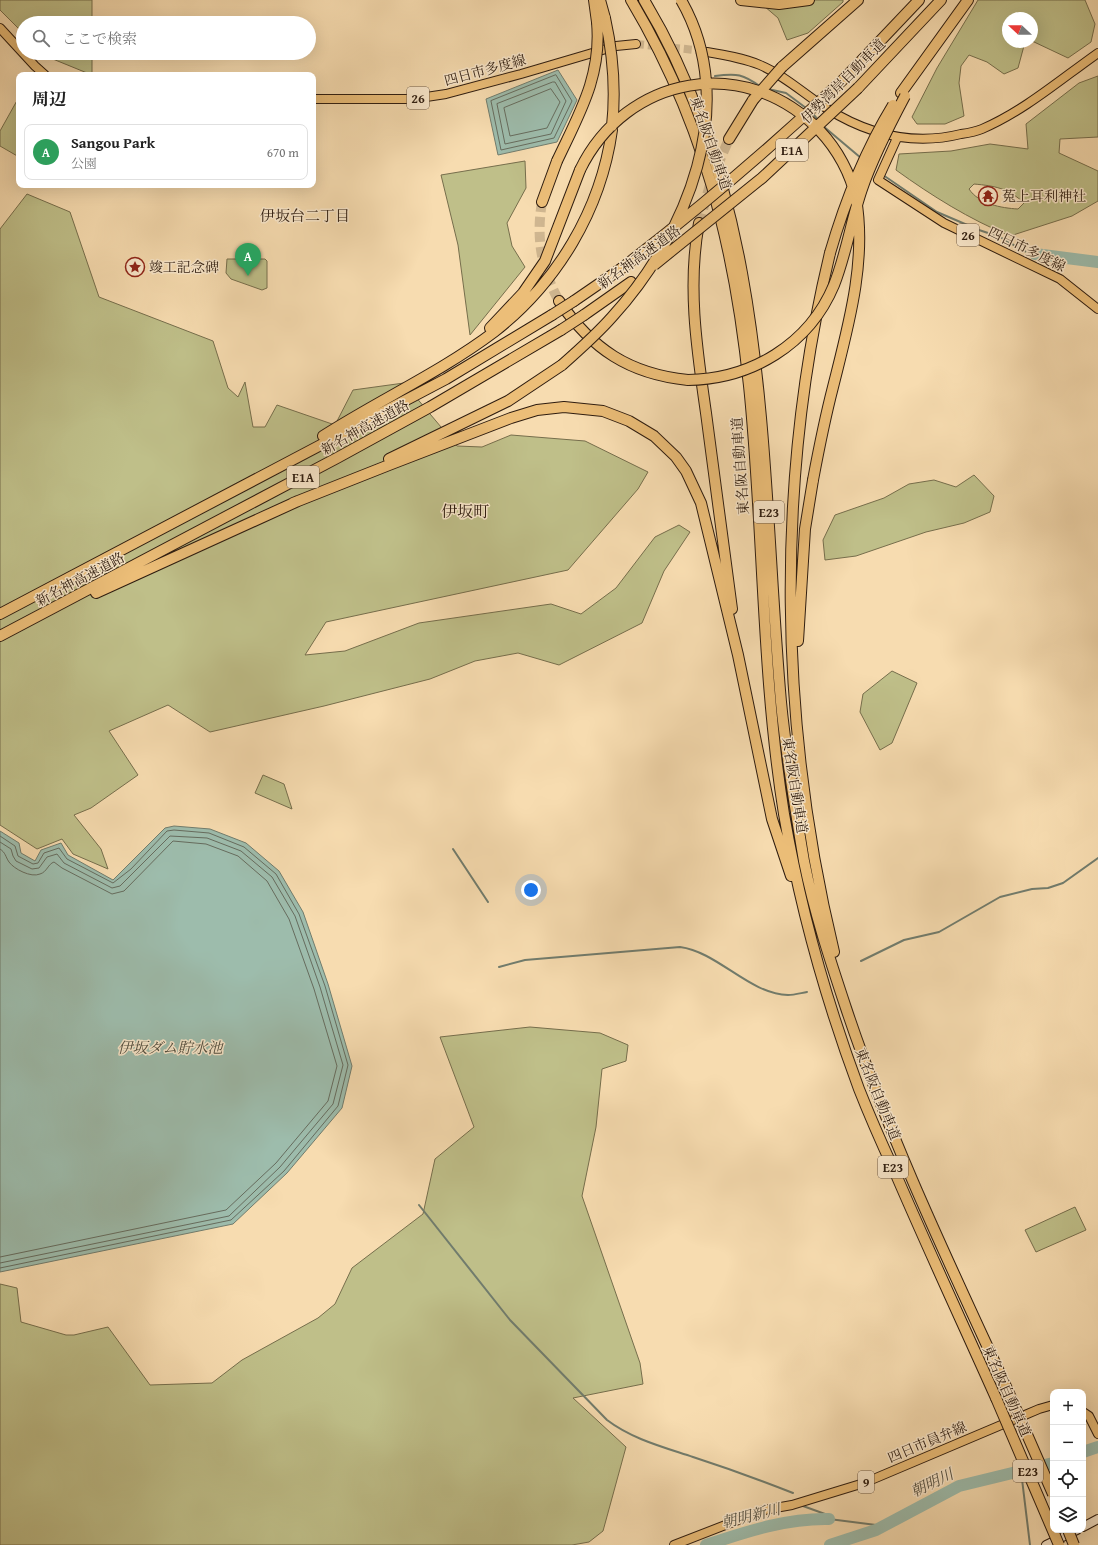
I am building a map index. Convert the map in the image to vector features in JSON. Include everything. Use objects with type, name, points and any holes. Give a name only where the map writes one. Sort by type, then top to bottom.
[{"type":"highway","points":[[282,465],[340,426],[462,353],[493,332],[520,309],[558,266],[580,229],[596,193],[608,156],[612,130],[614,94],[613,61],[594,0]]},
{"type":"highway","points":[[542,202],[557,161],[580,114],[592,82],[601,20],[600,0]]},
{"type":"highway","name":"東名阪自動車道","points":[[631,0],[665,64],[687,112],[706,166],[721,217],[732,271],[741,328],[753,445],[770,707],[785,815],[808,930],[824,986],[860,1092],[912,1214],[996,1398],[1059,1545]]},
{"type":"highway","name":"東名阪自動車道","points":[[644,0],[676,60],[696,106],[730,210],[742,266],[759,384],[780,689],[788,759],[805,866],[815,908],[855,1035],[897,1147],[1050,1487]]},
{"type":"highway","points":[[40,616],[95,594],[484,414],[532,386],[562,365],[613,316],[640,282],[656,257],[674,224],[698,165],[707,119],[706,78],[699,43],[680,0]]},
{"type":"highway","points":[[741,0],[764,4],[794,3],[809,0]]},
{"type":"highway","points":[[729,139],[753,100],[782,67],[858,0]]},
{"type":"highway","name":"伊勢湾岸自動車道","points":[[719,192],[796,125],[846,77],[919,0]]},
{"type":"highway","name":"伊勢湾岸自動車道","points":[[724,209],[762,178],[858,88],[941,0]]},
{"type":"highway","points":[[855,1035],[826,916],[817,869],[805,797],[794,692],[791,587],[795,483],[806,382],[821,292],[830,253],[845,205],[863,161],[874,138],[929,53],[968,0]]},
{"type":"highway","points":[[462,353],[504,314],[535,277],[552,248],[580,170],[590,150],[604,132],[636,106],[666,91],[695,84],[723,83],[739,85],[766,94],[800,113],[826,137],[850,178],[856,199],[859,242],[857,267],[848,322],[812,480],[805,536],[794,692]]},
{"type":"highway","points":[[559,301],[586,335],[620,361],[647,372],[688,380],[724,377],[759,364],[782,351],[814,320],[822,309],[834,286],[863,187],[903,94]]},
{"type":"highway","name":"新名神高速道路","points":[[0,614],[446,379],[574,301],[622,268],[719,192]]},
{"type":"highway","name":"新名神高速道路","points":[[0,636],[430,407],[561,330],[631,282],[682,244],[724,209]]},
{"type":"highway","points":[[699,222],[693,267],[694,316],[699,366],[738,655]]},
{"type":"highway","points":[[293,503],[524,414],[564,407],[603,411],[629,421],[659,440],[676,457],[695,486],[707,523],[738,655],[772,819],[808,930]]},
{"type":"highway","points":[[1069,1533],[1074,1545]]},
{"type":"main road","points":[[0,28],[16,45]]},
{"type":"main road","name":"四日市多度線","points":[[316,99],[404,99],[434,96],[471,88],[616,46],[636,44]]},
{"type":"main road","points":[[707,52],[735,57],[760,65],[787,80],[826,108],[869,129],[897,138],[918,139],[947,138],[981,130],[1012,114],[1098,53]]},
{"type":"main road","points":[[29,60],[42,72]]},
{"type":"main road","name":"四日市多度線","points":[[897,138],[878,180],[944,223],[1060,279],[1098,309]]},
{"type":"main road","name":"四日市員弁線","points":[[674,1545],[764,1510],[792,1505],[864,1483],[1039,1409],[1050,1406]]},
{"type":"main road","points":[[1086,1414],[1089,1416],[1098,1434]]},
{"type":"main road","points":[[1086,1525],[1098,1519]]},
{"type":"main road","points":[[1046,1545],[1071,1533]]},
{"type":"green space","points":[[0,0],[92,0],[92,16],[16,16],[16,26],[0,10]]},
{"type":"green space","points":[[757,0],[843,0],[843,2],[808,33],[787,40],[778,18]]},
{"type":"green space","points":[[978,0],[1085,0],[1095,24],[1091,42],[1068,58],[1038,44],[1038,12],[1002,12],[1002,48],[1023,48],[1018,68],[1004,74],[987,62],[969,55],[961,66],[959,83],[964,116],[945,124],[917,124],[912,117],[937,68]]},
{"type":"green space","points":[[55,60],[92,60],[92,72],[85,72]]},
{"type":"green space","points":[[1098,76],[1098,137],[1060,139],[1059,153],[1098,171],[1098,201],[1072,216],[1010,236],[951,206],[896,170],[899,154],[951,151],[990,144],[1028,149],[1026,124],[1079,83]],"holes":[[[974,184],[995,187],[1007,191],[1024,203],[1018,209],[1005,208],[984,202],[969,189]]]},
{"type":"green space","points":[[16,102],[16,155],[0,146],[0,131]]},
{"type":"green space","points":[[525,161],[526,188],[507,223],[512,246],[525,267],[470,335],[458,245],[441,175]]},
{"type":"green space","points":[[27,194],[70,212],[99,297],[213,341],[228,388],[238,397],[245,382],[253,427],[265,427],[277,405],[335,425],[353,390],[404,383],[457,446],[482,447],[511,435],[585,441],[648,472],[638,489],[568,570],[326,622],[305,655],[345,651],[419,623],[551,604],[581,614],[616,588],[655,537],[679,525],[690,532],[664,571],[642,623],[559,665],[518,653],[475,661],[430,679],[324,706],[210,732],[168,705],[109,731],[138,775],[91,808],[74,815],[101,849],[108,869],[73,854],[62,839],[37,849],[0,825],[0,229]]},
{"type":"green space","points":[[227,259],[265,259],[267,261],[267,288],[262,290],[231,279],[226,273]]},
{"type":"green space","points":[[974,475],[994,496],[990,512],[964,523],[926,532],[856,556],[825,560],[823,540],[835,515],[884,498],[909,484],[934,480],[956,487]]},
{"type":"green space","points":[[892,671],[917,683],[892,743],[880,750],[860,712],[863,694]]},
{"type":"green space","points":[[263,775],[284,784],[292,809],[255,793]]},
{"type":"green space","points":[[530,1027],[600,1033],[628,1045],[626,1061],[602,1069],[596,1127],[582,1196],[640,1363],[643,1384],[573,1398],[626,1447],[603,1531],[589,1542],[572,1545],[0,1545],[0,1284],[17,1288],[21,1322],[66,1335],[74,1335],[108,1327],[150,1385],[212,1383],[242,1360],[318,1318],[335,1304],[352,1268],[423,1214],[435,1159],[474,1127],[440,1037]]},
{"type":"green space","points":[[1075,1207],[1086,1230],[1036,1252],[1025,1230]]},
{"type":"water","points":[[558,70],[577,100],[557,142],[498,155],[486,99]]},
{"type":"water","name":"伊坂ダム貯水池","points":[[174,826],[210,829],[246,843],[279,871],[303,912],[328,984],[352,1066],[342,1108],[287,1173],[233,1224],[0,1272],[0,831],[19,843],[21,853],[35,861],[41,850],[61,843],[68,855],[113,880],[165,828]]},
{"type":"waterway","points":[[715,76],[740,76],[749,79],[761,87]]},
{"type":"waterway","points":[[768,89],[786,93],[806,108]]},
{"type":"waterway","points":[[813,114],[819,121]]},
{"type":"waterway","points":[[823,126],[861,158]]},
{"type":"waterway","points":[[883,175],[937,212],[979,230],[1000,237],[1024,251],[1035,254]]},
{"type":"waterway","points":[[1035,254],[1098,262]]},
{"type":"waterway","points":[[453,849],[488,902]]},
{"type":"waterway","points":[[861,961],[904,940],[939,932],[1000,897],[1032,889],[1048,888],[1063,883],[1098,858]]},
{"type":"waterway","points":[[499,967],[525,960],[680,947],[694,950],[707,956],[747,981],[774,993],[788,995],[807,992]]},
{"type":"waterway","points":[[419,1205],[510,1320],[607,1420],[617,1427],[648,1442],[793,1493]]},
{"type":"waterway","name":"朝明川","points":[[1086,1451],[1098,1447]]},
{"type":"waterway","name":"朝明川","points":[[830,1545],[876,1530],[959,1486],[1050,1464]]},
{"type":"waterway","points":[[1021,1471],[1030,1545]]},
{"type":"waterway","points":[[803,1506],[825,1514],[829,1519],[884,1526]]},
{"type":"waterway","name":"朝明新川","points":[[706,1545],[782,1523],[813,1519],[829,1519]]},
{"type":"tunnel","points":[[636,44],[705,51]]},
{"type":"tunnel","points":[[699,223],[712,178],[729,139]]},
{"type":"tunnel","points":[[542,202],[540,215],[540,240],[544,265],[559,301]]},
{"type":"place","name":"菟上耳利神社","points":[[988,196]]},
{"type":"place","name":"竣工記念碑","points":[[135,267]]},
{"type":"place","name":"Sangou Park","points":[[248,276]]},
{"type":"district","name":"伊坂台二丁目","points":[[305,216]]},
{"type":"district","name":"伊坂町","points":[[465,511]]}]
